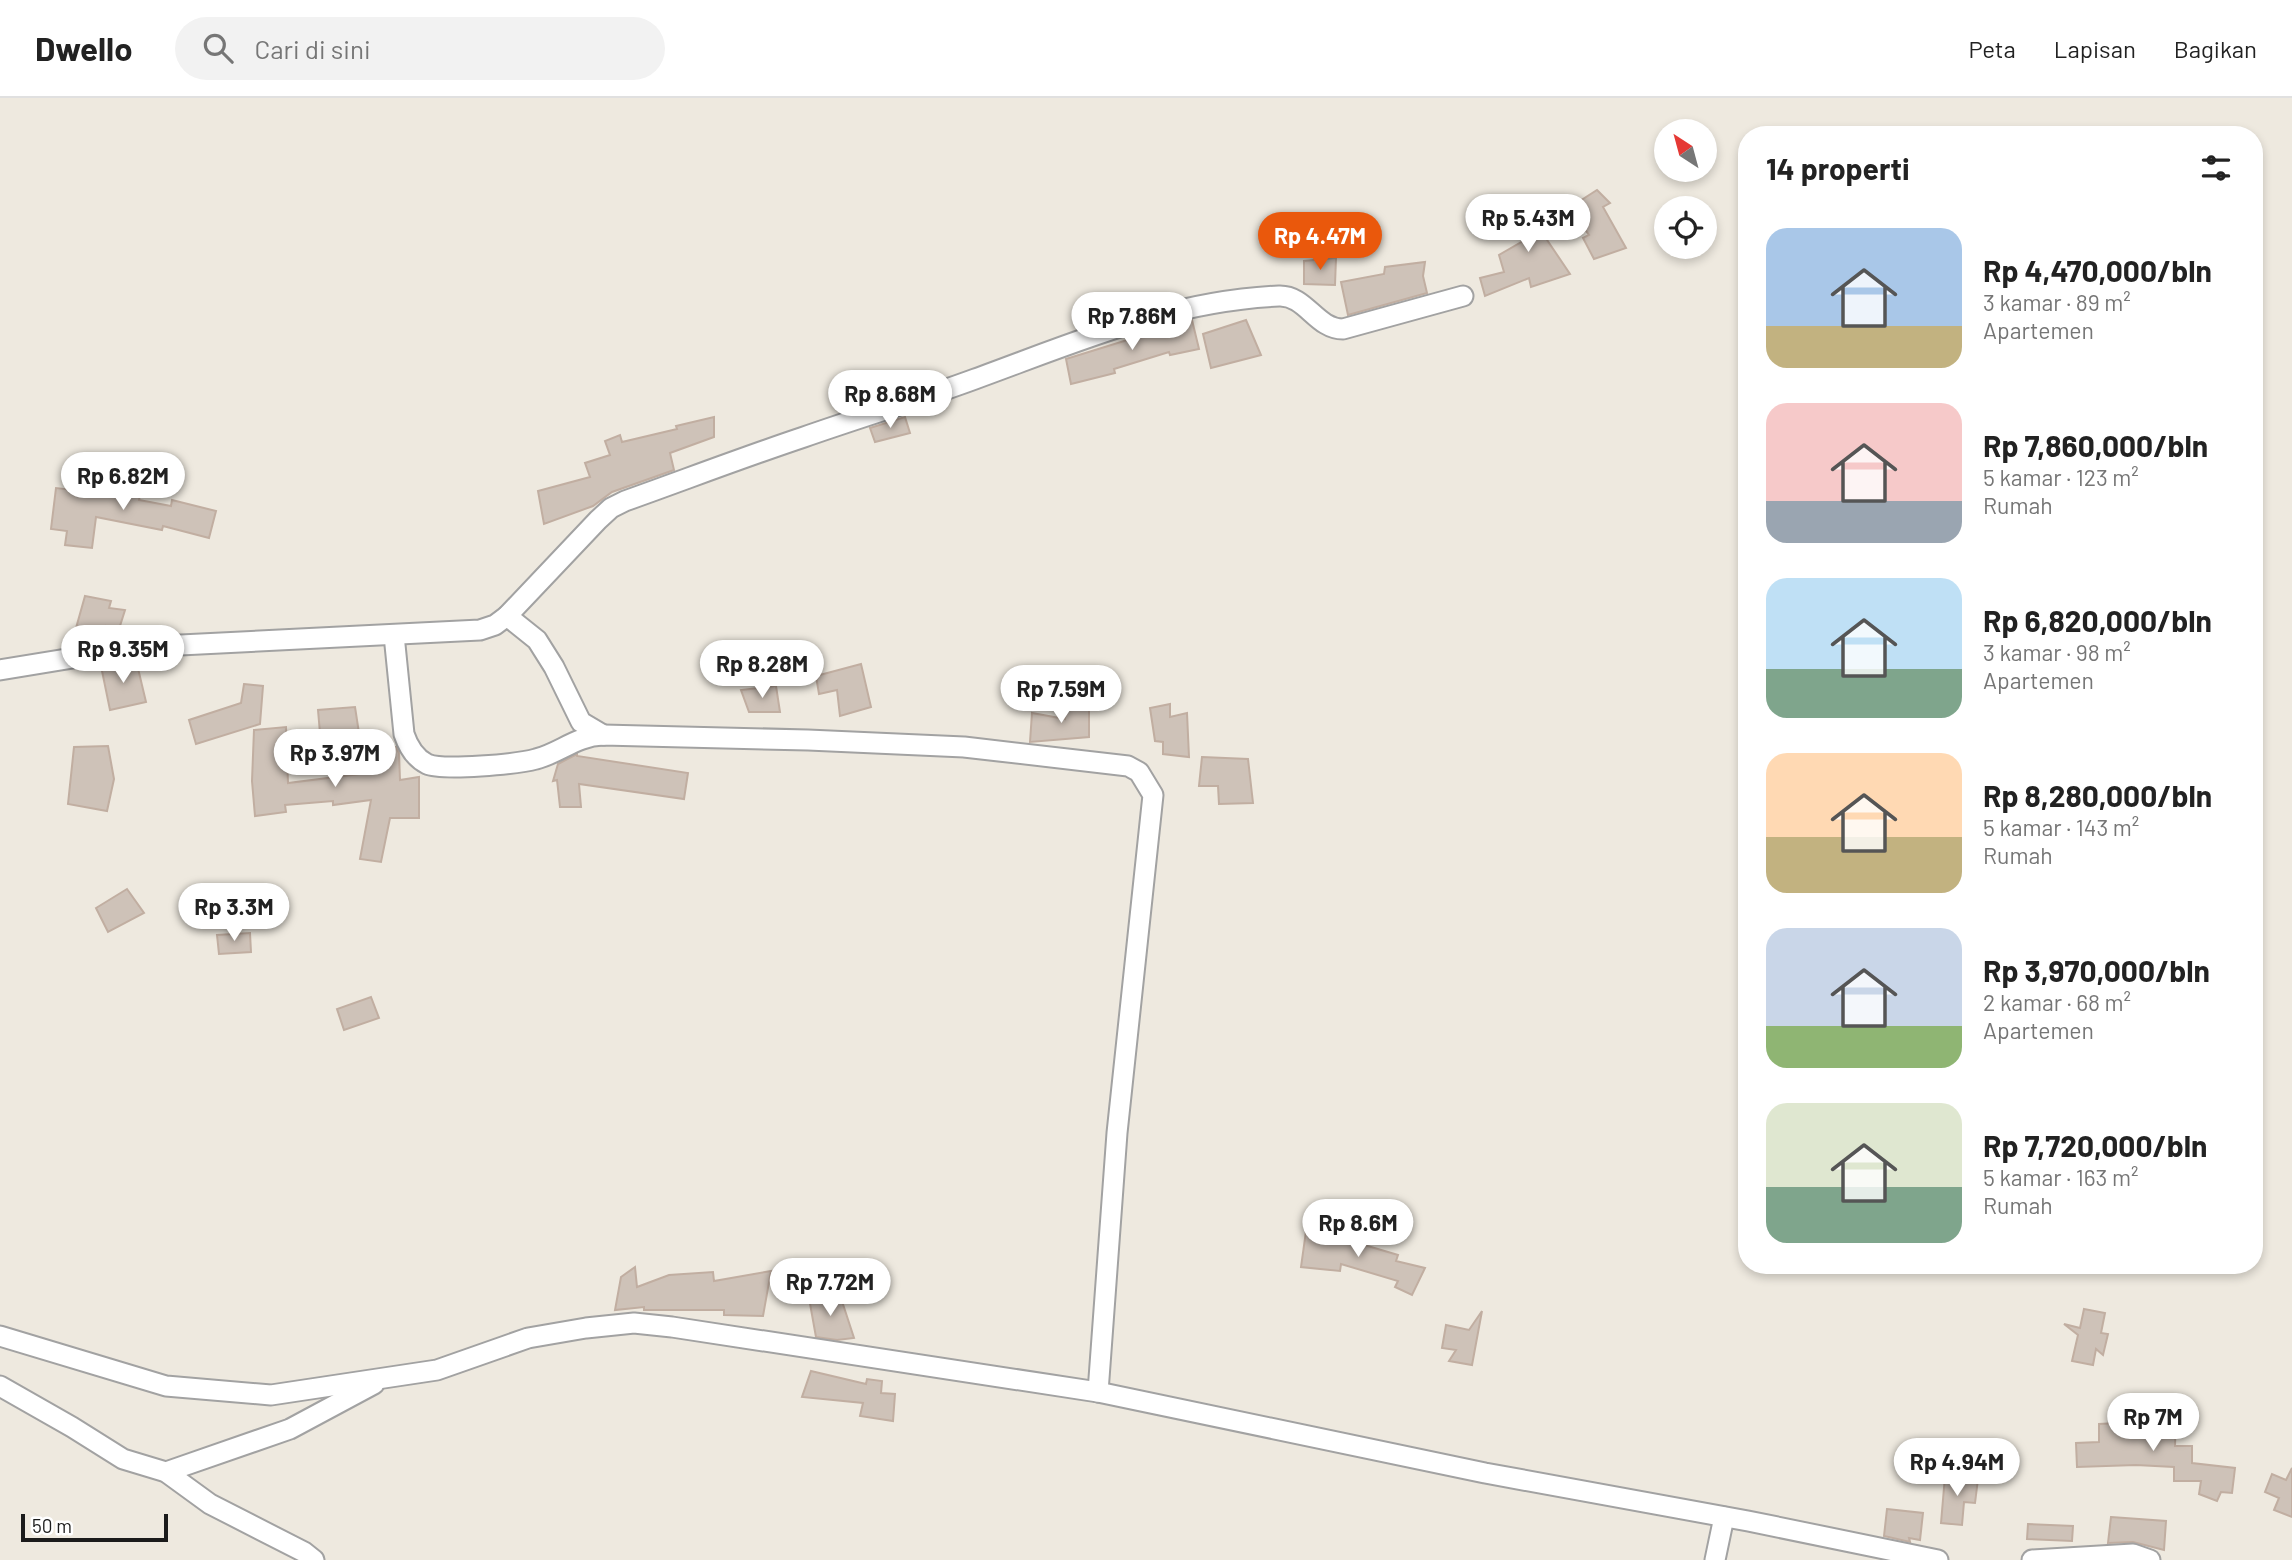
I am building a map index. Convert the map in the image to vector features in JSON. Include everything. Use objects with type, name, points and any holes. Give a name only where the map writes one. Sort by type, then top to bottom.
[{"type":"street","points":[[0,670],[139,647],[480,630],[507,617],[611,508],[802,437],[974,380],[1100,332],[1212,302],[1283,296],[1299,303],[1329,328],[1343,329],[1463,296]]},
{"type":"street","points":[[507,617],[537,640],[554,667],[581,722],[603,735]]},
{"type":"street","points":[[394,635],[404,734],[408,746],[428,764],[447,767],[525,761],[539,758],[579,738],[603,735],[964,747],[1128,765],[1139,772],[1153,795],[1117,1133],[1098,1392]]},
{"type":"street","points":[[0,1336],[166,1386],[271,1395],[437,1370],[528,1338],[586,1328],[634,1323],[672,1327],[1098,1392],[1471,1470],[1724,1517],[1855,1552],[1938,1560]]},
{"type":"street","points":[[166,1472],[290,1429],[388,1377]]},
{"type":"street","points":[[0,1386],[122,1459],[166,1472],[210,1504],[304,1552],[314,1560]]},
{"type":"street","points":[[1715,1560],[1724,1517]]},
{"type":"street","points":[[2032,1560],[2133,1554],[2150,1560]]},
{"type":"building","points":[[1597,190],[1610,203],[1603,207],[1626,248],[1594,259],[1583,238],[1589,235],[1569,208]]},
{"type":"building","points":[[1548,204],[1551,225],[1539,228],[1570,274],[1531,287],[1529,278],[1485,296],[1480,278],[1504,272],[1499,255],[1523,241],[1515,208]]},
{"type":"building","points":[[1336,258],[1335,285],[1304,284],[1304,261]]},
{"type":"building","points":[[1425,262],[1423,276],[1427,293],[1348,315],[1341,282],[1384,274],[1385,267]]},
{"type":"building","points":[[1192,320],[1199,349],[1170,355],[1169,352],[1114,369],[1115,373],[1071,384],[1066,359]]},
{"type":"building","points":[[1246,320],[1261,355],[1211,368],[1203,334]]},
{"type":"building","points":[[714,417],[714,437],[670,453],[674,470],[612,492],[593,506],[544,524],[538,491],[590,477],[585,463],[610,455],[605,441],[620,435],[622,442]]},
{"type":"building","points":[[905,417],[910,433],[875,442],[870,428]]},
{"type":"building","points":[[122,471],[144,476],[139,500],[171,506],[172,500],[216,511],[209,538],[163,526],[162,530],[96,517],[92,548],[65,545],[67,531],[51,529],[56,488],[108,494],[112,479],[123,481]]},
{"type":"building","points":[[85,596],[111,601],[109,608],[125,610],[119,629],[106,626],[104,635],[76,628]]},
{"type":"building","points":[[136,660],[146,702],[110,710],[101,666]]},
{"type":"building","points":[[861,664],[871,707],[840,716],[837,690],[819,694],[816,676]]},
{"type":"building","points":[[244,684],[263,686],[260,724],[196,744],[189,720],[241,703]]},
{"type":"building","points":[[776,686],[780,712],[749,712],[741,690]]},
{"type":"building","points":[[1170,704],[1170,717],[1187,713],[1189,757],[1163,754],[1163,742],[1155,741],[1150,708]]},
{"type":"building","points":[[1089,705],[1089,737],[1030,742],[1032,713],[1065,719],[1066,706]]},
{"type":"building","points":[[355,707],[359,733],[320,733],[318,710]]},
{"type":"building","points":[[286,727],[288,783],[375,772],[375,749],[396,747],[399,753],[400,780],[419,777],[419,818],[390,818],[381,862],[360,859],[371,800],[333,805],[333,801],[285,805],[286,812],[255,816],[252,781],[254,730]]},
{"type":"building","points":[[108,746],[114,779],[107,811],[68,804],[74,747]]},
{"type":"building","points":[[577,754],[688,773],[684,799],[579,784],[581,807],[560,807],[557,780],[553,781],[558,764]]},
{"type":"building","points":[[1202,757],[1248,759],[1253,803],[1219,804],[1218,786],[1199,786]]},
{"type":"building","points":[[127,889],[144,913],[108,932],[96,908]]},
{"type":"building","points":[[250,933],[251,952],[219,954],[217,935]]},
{"type":"building","points":[[371,997],[379,1018],[344,1030],[337,1009]]},
{"type":"building","points":[[1306,1231],[1345,1235],[1344,1239],[1398,1255],[1396,1261],[1425,1268],[1412,1295],[1395,1287],[1398,1281],[1341,1264],[1340,1271],[1301,1267]]},
{"type":"building","points":[[635,1267],[637,1287],[669,1275],[713,1272],[714,1281],[771,1271],[763,1316],[724,1315],[724,1310],[644,1310],[644,1307],[615,1310],[621,1277]]},
{"type":"building","points":[[839,1292],[854,1338],[837,1340],[816,1337],[809,1298]]},
{"type":"building","points":[[2084,1309],[2105,1313],[2101,1333],[2108,1334],[2103,1355],[2096,1349],[2093,1365],[2072,1361],[2078,1335],[2064,1324],[2080,1328]]},
{"type":"building","points":[[1482,1311],[1472,1365],[1449,1361],[1456,1350],[1442,1348],[1446,1325],[1469,1330]]},
{"type":"building","points":[[811,1371],[866,1384],[867,1379],[882,1381],[881,1393],[895,1394],[893,1421],[860,1416],[863,1403],[802,1397]]},
{"type":"building","points":[[2137,1416],[2176,1416],[2175,1446],[2192,1446],[2192,1463],[2235,1468],[2232,1493],[2221,1492],[2217,1501],[2199,1494],[2201,1481],[2174,1481],[2174,1467],[2077,1467],[2076,1443],[2099,1442],[2099,1424],[2137,1422]]},
{"type":"building","points":[[2292,1468],[2292,1517],[2274,1510],[2279,1498],[2265,1492],[2272,1474],[2286,1480]]},
{"type":"building","points":[[1945,1476],[1978,1479],[1975,1503],[1964,1502],[1962,1525],[1941,1523]]},
{"type":"building","points":[[1887,1509],[1923,1513],[1920,1540],[1909,1538],[1910,1542],[1884,1536]]},
{"type":"building","points":[[2111,1517],[2166,1521],[2164,1550],[2133,1542],[2108,1543]]},
{"type":"building","points":[[2028,1524],[2073,1526],[2072,1541],[2027,1539]]}]
